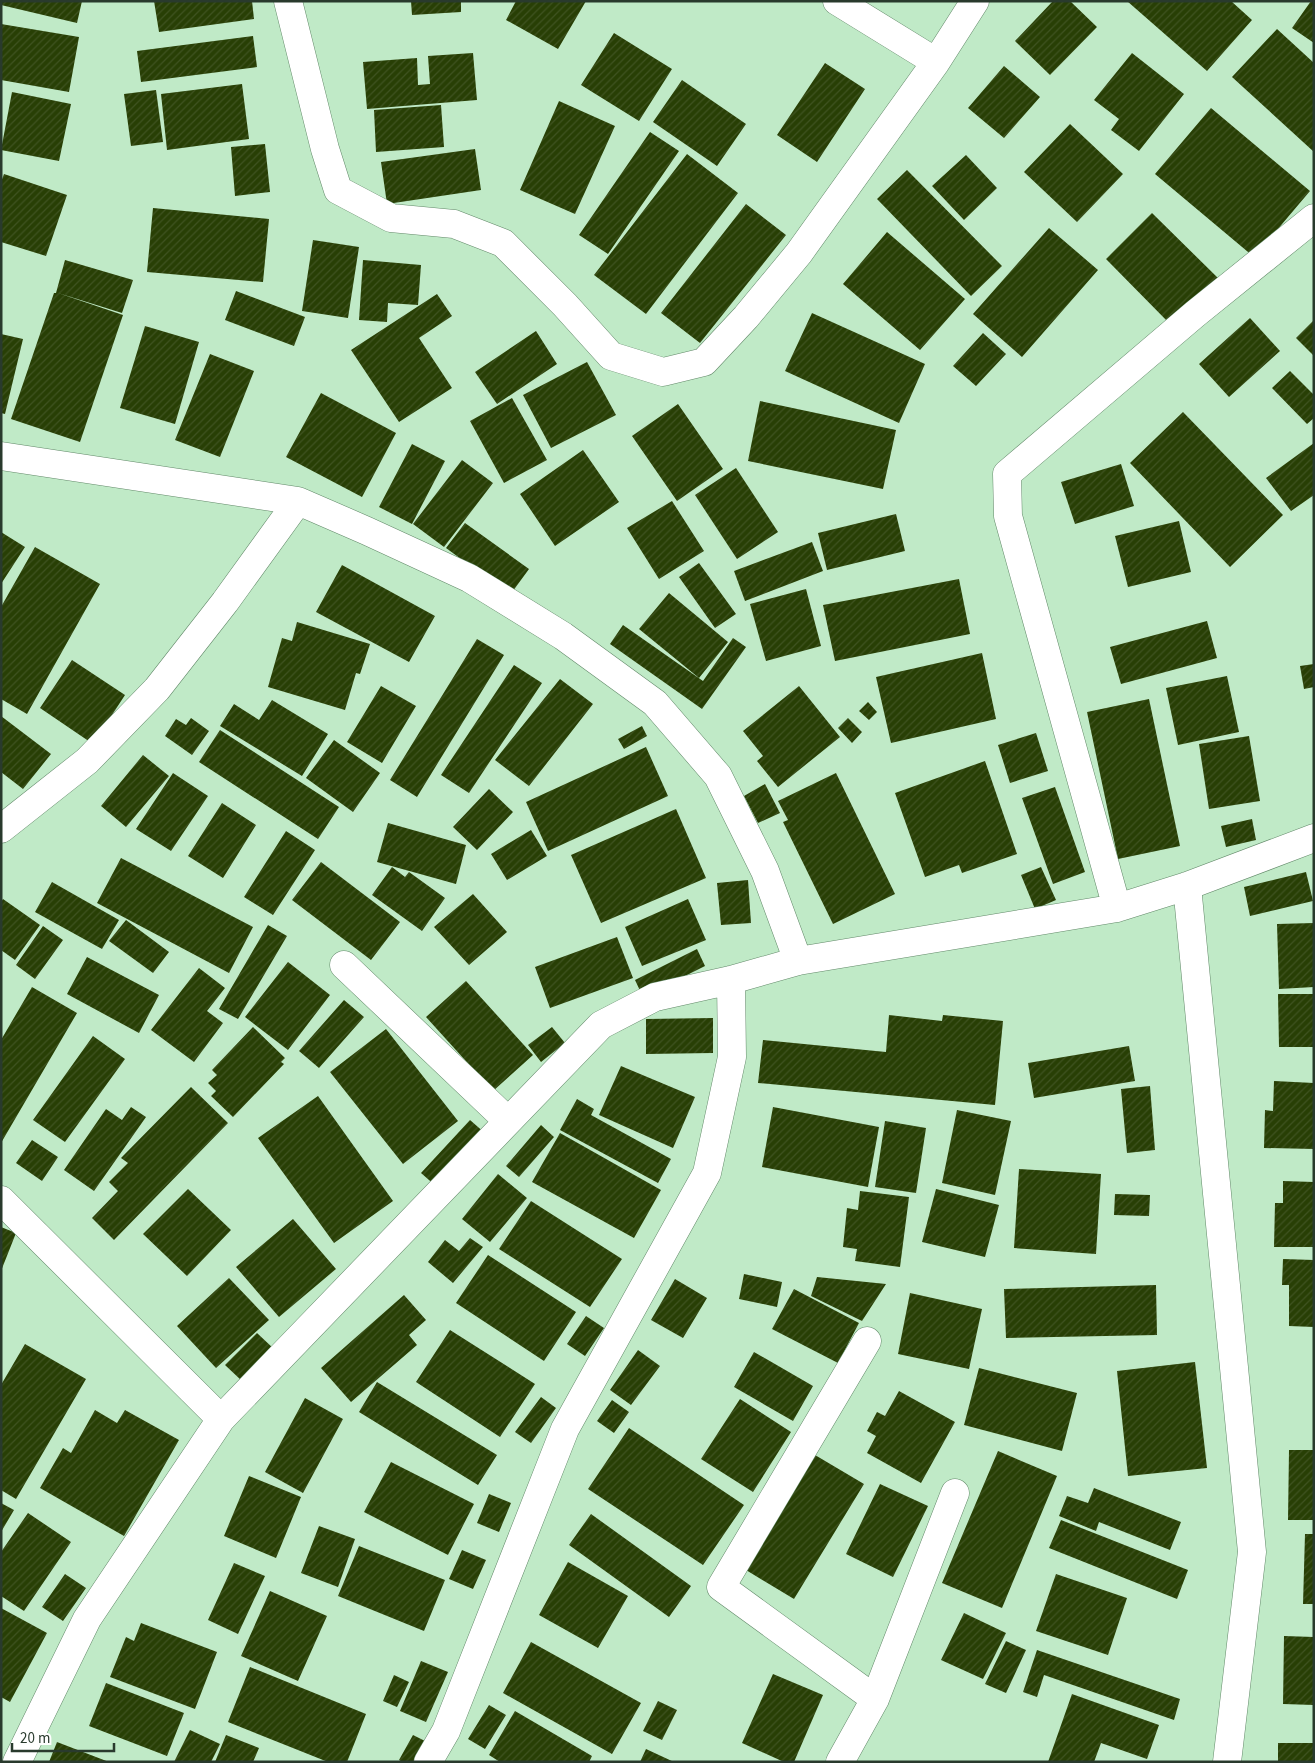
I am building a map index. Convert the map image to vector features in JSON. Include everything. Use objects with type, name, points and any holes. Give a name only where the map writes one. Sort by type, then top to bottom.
[{"type":"street","points":[[288,1],[324,149],[338,190],[391,218],[454,224],[503,243],[565,305],[611,356],[663,372],[704,362],[746,317],[799,253],[936,62],[975,1]]},
{"type":"street","points":[[836,1],[936,62]]},
{"type":"street","points":[[1117,908],[1008,516],[1007,474],[1195,314],[1314,218]]},
{"type":"street","points":[[1,456],[298,501],[469,578],[562,636],[655,703],[718,776],[765,871],[798,961]]},
{"type":"street","points":[[1,829],[86,761],[157,689],[226,602],[298,501]]},
{"type":"street","points":[[17,1762],[87,1619],[221,1419],[601,1025],[655,997],[731,980],[798,961],[1117,908],[1187,886],[1314,838]]},
{"type":"street","points":[[1187,886],[1252,1552],[1227,1762]]},
{"type":"street","points":[[344,965],[508,1121]]},
{"type":"street","points":[[428,1762],[446,1731],[565,1429],[707,1173],[732,1057],[731,980]]},
{"type":"street","points":[[1,1200],[221,1419]]},
{"type":"street","points":[[867,1341],[721,1587],[875,1699]]},
{"type":"street","points":[[840,1762],[875,1699],[956,1493]]},
{"type":"building","points":[[1,1],[82,1],[77,23],[1,5]]},
{"type":"building","points":[[154,1],[252,1],[254,19],[159,32]]},
{"type":"building","points":[[411,1],[461,1],[461,12],[412,15]]},
{"type":"building","points":[[516,1],[586,1],[558,49],[506,20]]},
{"type":"building","points":[[1053,1],[1070,1],[1097,27],[1050,75],[1015,41]]},
{"type":"building","points":[[1127,1],[1231,1],[1252,20],[1207,71]]},
{"type":"building","points":[[1311,1],[1314,1],[1314,43],[1292,28]]},
{"type":"building","points":[[1,24],[79,37],[69,92],[1,80]]},
{"type":"building","points":[[1277,29],[1314,63],[1314,152],[1232,77]]},
{"type":"building","points":[[614,33],[672,69],[639,121],[581,85]]},
{"type":"building","points":[[253,36],[257,67],[141,82],[137,51]]},
{"type":"building","points":[[473,53],[477,100],[367,109],[363,62],[417,58],[418,85],[430,84],[428,56]]},
{"type":"building","points":[[1132,53],[1184,94],[1139,151],[1111,130],[1119,119],[1094,100]]},
{"type":"building","points":[[825,63],[865,89],[817,162],[777,135]]},
{"type":"building","points":[[1004,66],[1040,97],[1004,138],[968,108]]},
{"type":"building","points":[[682,80],[746,124],[717,166],[653,122]]},
{"type":"building","points":[[242,84],[249,139],[167,150],[161,94]]},
{"type":"building","points":[[156,90],[163,142],[131,146],[124,94]]},
{"type":"building","points":[[12,92],[71,104],[59,161],[1,150]]},
{"type":"building","points":[[559,101],[615,126],[575,214],[520,190]]},
{"type":"building","points":[[441,105],[444,147],[376,152],[374,110]]},
{"type":"building","points":[[1211,108],[1310,191],[1254,257],[1155,174]]},
{"type":"building","points":[[1070,124],[1123,174],[1077,222],[1024,172]]},
{"type":"building","points":[[650,132],[679,151],[608,254],[579,235]]},
{"type":"building","points":[[265,144],[270,192],[235,196],[231,147]]},
{"type":"building","points":[[475,149],[481,190],[387,204],[381,162]]},
{"type":"building","points":[[687,154],[738,193],[646,314],[594,275]]},
{"type":"building","points":[[966,155],[997,188],[964,220],[932,186]]},
{"type":"building","points":[[907,170],[1002,266],[971,296],[877,199]]},
{"type":"building","points":[[4,174],[67,195],[46,256],[1,242],[1,182]]},
{"type":"building","points":[[746,204],[786,235],[700,343],[661,313]]},
{"type":"building","points":[[153,208],[269,219],[263,282],[147,272]]},
{"type":"building","points":[[1152,213],[1219,279],[1171,325],[1106,259]]},
{"type":"building","points":[[1049,228],[1098,270],[1022,357],[973,314]]},
{"type":"building","points":[[887,232],[965,299],[920,350],[843,284]]},
{"type":"building","points":[[313,240],[359,247],[348,318],[302,311]]},
{"type":"building","points":[[65,260],[133,280],[122,313],[58,293],[123,315],[80,442],[11,419],[54,293],[56,293]]},
{"type":"building","points":[[363,260],[421,265],[418,305],[388,303],[387,322],[359,320]]},
{"type":"building","points":[[236,291],[305,317],[294,346],[225,320]]},
{"type":"building","points":[[437,294],[452,316],[419,338],[452,388],[399,422],[351,350]]},
{"type":"building","points":[[812,313],[925,364],[899,423],[785,371]]},
{"type":"building","points":[[1250,318],[1280,351],[1229,397],[1199,364]]},
{"type":"building","points":[[1314,320],[1314,356],[1296,338]]},
{"type":"building","points":[[145,326],[199,342],[175,424],[120,408]]},
{"type":"building","points":[[536,331],[557,364],[497,404],[475,372]]},
{"type":"building","points":[[983,333],[1006,354],[976,386],[953,366]]},
{"type":"building","points":[[1,334],[23,339],[5,414],[1,413]]},
{"type":"building","points":[[210,354],[254,371],[220,457],[175,440]]},
{"type":"building","points":[[587,362],[616,415],[551,448],[523,395]]},
{"type":"building","points":[[1290,371],[1314,395],[1314,418],[1307,424],[1272,388]]},
{"type":"building","points":[[321,393],[396,433],[362,497],[286,457]]},
{"type":"building","points":[[512,398],[547,460],[504,483],[470,421]]},
{"type":"building","points":[[760,401],[896,430],[883,489],[748,461]]},
{"type":"building","points":[[678,404],[723,469],[677,501],[632,436]]},
{"type":"building","points":[[1183,412],[1283,515],[1230,567],[1130,463]]},
{"type":"building","points":[[1314,443],[1314,495],[1291,511],[1266,478]]},
{"type":"building","points":[[412,444],[445,461],[412,524],[379,507]]},
{"type":"building","points":[[583,450],[619,502],[555,546],[520,494]]},
{"type":"building","points":[[462,460],[493,483],[444,547],[413,524]]},
{"type":"building","points":[[1121,464],[1134,506],[1075,524],[1061,482]]},
{"type":"building","points":[[736,468],[778,532],[737,559],[695,495]]},
{"type":"building","points":[[672,501],[704,551],[659,579],[627,528]]},
{"type":"building","points":[[896,514],[905,551],[827,570],[818,533]]},
{"type":"building","points":[[1179,521],[1191,572],[1128,587],[1115,536]]},
{"type":"building","points":[[465,523],[529,569],[510,595],[446,548]]},
{"type":"building","points":[[1,532],[25,547],[1,584]]},
{"type":"building","points":[[812,542],[823,571],[745,601],[734,571]]},
{"type":"building","points":[[35,547],[100,584],[27,714],[1,699],[1,607]]},
{"type":"building","points":[[699,563],[736,614],[715,628],[679,577]]},
{"type":"building","points":[[342,565],[435,616],[409,662],[316,612]]},
{"type":"building","points":[[959,579],[970,634],[835,661],[823,605]]},
{"type":"building","points":[[806,589],[821,646],[766,661],[750,604]]},
{"type":"building","points":[[669,593],[728,642],[699,678],[639,629]]},
{"type":"building","points":[[1207,621],[1217,658],[1121,684],[1110,647]]},
{"type":"building","points":[[297,622],[370,644],[360,674],[356,673],[345,710],[268,687],[282,638],[292,641]]},
{"type":"building","points":[[623,625],[703,681],[733,638],[746,647],[702,709],[610,644]]},
{"type":"building","points":[[477,639],[504,655],[417,797],[390,780]]},
{"type":"building","points":[[982,653],[996,719],[891,743],[876,677]]},
{"type":"building","points":[[72,660],[125,695],[93,744],[40,708]]},
{"type":"building","points":[[1314,664],[1314,687],[1304,689],[1300,666]]},
{"type":"building","points":[[514,665],[542,683],[469,793],[441,775]]},
{"type":"building","points":[[1227,676],[1239,732],[1178,745],[1166,688]]},
{"type":"building","points":[[560,679],[593,704],[529,786],[495,760]]},
{"type":"building","points":[[381,686],[416,706],[382,763],[347,742]]},
{"type":"building","points":[[799,686],[840,737],[778,787],[757,761],[763,756],[743,731]]},
{"type":"building","points":[[1149,699],[1180,846],[1118,859],[1087,712]]},
{"type":"building","points":[[272,700],[328,734],[302,776],[220,726],[234,704],[259,720]]},
{"type":"building","points":[[868,702],[877,712],[869,720],[859,711]]},
{"type":"building","points":[[1,716],[51,754],[23,789],[1,772]]},
{"type":"building","points":[[191,718],[209,731],[192,755],[165,736],[176,719],[186,725]]},
{"type":"building","points":[[848,718],[862,732],[852,743],[838,728]]},
{"type":"building","points":[[642,726],[647,736],[624,749],[618,739]]},
{"type":"building","points":[[220,730],[339,807],[318,839],[199,762]]},
{"type":"building","points":[[1036,733],[1048,771],[1010,783],[998,745]]},
{"type":"building","points":[[1249,736],[1260,801],[1209,809],[1199,744]]},
{"type":"building","points":[[334,740],[380,773],[353,812],[306,778]]},
{"type":"building","points":[[646,747],[668,796],[548,851],[526,802]]},
{"type":"building","points":[[143,755],[169,776],[126,827],[101,806]]},
{"type":"building","points":[[985,761],[1017,854],[962,873],[959,865],[925,877],[895,793]]},
{"type":"building","points":[[173,773],[208,796],[171,851],[136,829]]},
{"type":"building","points":[[836,773],[895,894],[833,924],[783,822],[788,820],[778,801]]},
{"type":"building","points":[[765,784],[780,813],[758,823],[744,796]]},
{"type":"building","points":[[1055,787],[1085,872],[1053,884],[1022,798]]},
{"type":"building","points":[[489,789],[513,812],[477,850],[453,827]]},
{"type":"building","points":[[222,803],[256,825],[223,878],[188,856]]},
{"type":"building","points":[[676,809],[706,878],[601,923],[571,855]]},
{"type":"building","points":[[1252,819],[1256,840],[1226,847],[1221,826]]},
{"type":"building","points":[[388,823],[466,845],[456,884],[377,862]]},
{"type":"building","points":[[531,830],[547,856],[507,880],[491,854]]},
{"type":"building","points":[[286,831],[315,850],[273,915],[244,897]]},
{"type":"building","points":[[121,858],[253,927],[229,973],[97,903]]},
{"type":"building","points":[[321,862],[400,922],[371,960],[292,900]]},
{"type":"building","points":[[392,867],[405,877],[409,872],[445,898],[422,931],[372,895]]},
{"type":"building","points":[[1041,867],[1056,900],[1035,909],[1021,875]]},
{"type":"building","points":[[1306,872],[1313,901],[1250,916],[1244,887]]},
{"type":"building","points":[[748,880],[751,923],[721,925],[717,883]]},
{"type":"building","points":[[52,882],[119,920],[102,949],[35,912]]},
{"type":"building","points":[[473,894],[507,932],[469,965],[434,927]]},
{"type":"building","points":[[3,899],[40,925],[15,960],[1,950],[1,902]]},
{"type":"building","points":[[688,899],[706,940],[642,966],[625,927]]},
{"type":"building","points":[[126,920],[169,952],[153,973],[109,941]]},
{"type":"building","points":[[1314,923],[1314,987],[1279,989],[1277,924]]},
{"type":"building","points":[[268,925],[287,936],[238,1019],[219,1009]]},
{"type":"building","points":[[43,926],[63,940],[35,979],[16,965]]},
{"type":"building","points":[[617,937],[633,978],[550,1008],[535,967]]},
{"type":"building","points":[[697,949],[705,966],[643,997],[635,980]]},
{"type":"building","points":[[87,957],[159,995],[139,1033],[67,994]]},
{"type":"building","points":[[288,962],[330,995],[288,1050],[245,1017]]},
{"type":"building","points":[[199,968],[225,988],[207,1011],[223,1023],[194,1062],[151,1030]]},
{"type":"building","points":[[466,981],[533,1055],[493,1091],[426,1017]]},
{"type":"building","points":[[32,987],[77,1013],[1,1143],[1,1040]]},
{"type":"building","points":[[1278,994],[1314,994],[1314,1047],[1279,1047]]},
{"type":"building","points":[[344,1000],[364,1017],[319,1068],[299,1051]]},
{"type":"building","points":[[889,1015],[942,1021],[943,1015],[1003,1021],[995,1105],[758,1083],[763,1040],[886,1052]]},
{"type":"building","points":[[713,1018],[713,1053],[646,1054],[646,1019]]},
{"type":"building","points":[[253,1027],[285,1058],[281,1062],[284,1064],[233,1117],[211,1096],[216,1091],[208,1083],[217,1075],[212,1070]]},
{"type":"building","points":[[552,1027],[565,1043],[541,1062],[528,1045]]},
{"type":"building","points":[[386,1029],[458,1121],[403,1164],[330,1072]]},
{"type":"building","points":[[93,1036],[125,1059],[65,1142],[33,1120]]},
{"type":"building","points":[[1129,1046],[1135,1081],[1034,1098],[1028,1063]]},
{"type":"building","points":[[621,1066],[695,1097],[673,1148],[599,1115]]},
{"type":"building","points":[[1274,1081],[1314,1083],[1314,1149],[1264,1148],[1265,1110],[1273,1111]]},
{"type":"building","points":[[1150,1086],[1155,1150],[1127,1153],[1121,1089]]},
{"type":"building","points":[[191,1087],[228,1123],[114,1240],[92,1218],[118,1191],[109,1182],[128,1163],[121,1158]]},
{"type":"building","points":[[318,1096],[393,1201],[334,1243],[258,1138]]},
{"type":"building","points":[[577,1099],[594,1109],[591,1115],[671,1159],[658,1183],[560,1130]]},
{"type":"building","points":[[131,1107],[146,1117],[94,1191],[64,1170],[106,1109],[122,1120]]},
{"type":"building","points":[[773,1107],[879,1127],[868,1187],[762,1167]]},
{"type":"building","points":[[957,1110],[1011,1121],[995,1195],[942,1183]]},
{"type":"building","points":[[470,1120],[486,1134],[437,1187],[421,1173]]},
{"type":"building","points":[[885,1121],[926,1128],[916,1193],[875,1187]]},
{"type":"building","points":[[541,1125],[554,1137],[519,1177],[506,1166]]},
{"type":"building","points":[[560,1133],[661,1190],[634,1238],[532,1182]]},
{"type":"building","points":[[32,1140],[58,1157],[42,1181],[16,1163]]},
{"type":"building","points":[[1019,1169],[1101,1174],[1096,1254],[1014,1248]]},
{"type":"building","points":[[498,1174],[527,1198],[490,1242],[462,1219]]},
{"type":"building","points":[[1283,1181],[1314,1182],[1314,1247],[1274,1247],[1275,1203],[1283,1203]]},
{"type":"building","points":[[188,1189],[231,1230],[187,1276],[143,1234]]},
{"type":"building","points":[[936,1189],[999,1205],[985,1257],[922,1242]]},
{"type":"building","points":[[860,1191],[909,1197],[900,1267],[855,1261],[857,1249],[843,1247],[847,1208],[858,1210]]},
{"type":"building","points":[[1115,1194],[1150,1195],[1149,1216],[1114,1215]]},
{"type":"building","points":[[531,1201],[622,1259],[590,1307],[499,1249]]},
{"type":"building","points":[[293,1219],[336,1269],[279,1317],[236,1267]]},
{"type":"building","points":[[1,1227],[16,1233],[1,1271]]},
{"type":"building","points":[[470,1238],[483,1247],[453,1283],[428,1262],[445,1240],[459,1251]]},
{"type":"building","points":[[488,1255],[576,1312],[544,1361],[456,1303]]},
{"type":"building","points":[[1283,1259],[1314,1260],[1314,1327],[1289,1326],[1289,1285],[1282,1285]]},
{"type":"building","points":[[744,1274],[782,1282],[777,1307],[739,1299]]},
{"type":"building","points":[[817,1277],[886,1284],[862,1321],[811,1296]]},
{"type":"building","points":[[229,1278],[269,1320],[216,1368],[177,1326]]},
{"type":"building","points":[[675,1279],[707,1298],[683,1338],[651,1320]]},
{"type":"building","points":[[1156,1285],[1157,1335],[1006,1338],[1004,1289]]},
{"type":"building","points":[[794,1289],[859,1323],[838,1363],[772,1329]]},
{"type":"building","points":[[910,1293],[982,1309],[969,1369],[898,1354]]},
{"type":"building","points":[[404,1295],[426,1320],[409,1335],[417,1345],[351,1402],[321,1368]]},
{"type":"building","points":[[586,1316],[604,1328],[585,1356],[567,1344]]},
{"type":"building","points":[[450,1330],[535,1384],[500,1437],[416,1382]]},
{"type":"building","points":[[257,1333],[274,1349],[242,1381],[225,1365]]},
{"type":"building","points":[[25,1344],[86,1379],[16,1499],[1,1490],[1,1385]]},
{"type":"building","points":[[638,1350],[660,1366],[631,1405],[610,1390]]},
{"type":"building","points":[[754,1352],[813,1386],[793,1421],[734,1387]]},
{"type":"building","points":[[1195,1362],[1207,1468],[1128,1476],[1117,1371]]},
{"type":"building","points":[[979,1368],[1077,1393],[1062,1451],[964,1425]]},
{"type":"building","points":[[377,1382],[497,1455],[478,1485],[359,1412]]},
{"type":"building","points":[[899,1391],[955,1422],[921,1483],[867,1453],[876,1436],[867,1431],[877,1412],[885,1416]]},
{"type":"building","points":[[541,1397],[556,1408],[531,1443],[515,1432]]},
{"type":"building","points":[[305,1398],[343,1419],[303,1493],[265,1472]]},
{"type":"building","points":[[740,1399],[791,1432],[753,1492],[701,1459]]},
{"type":"building","points":[[612,1400],[629,1412],[614,1433],[597,1421]]},
{"type":"building","points":[[95,1410],[117,1423],[125,1410],[179,1440],[124,1536],[40,1488],[63,1448],[71,1453]]},
{"type":"building","points":[[629,1428],[744,1505],[703,1565],[588,1489]]},
{"type":"building","points":[[1289,1450],[1314,1450],[1314,1520],[1288,1520]]},
{"type":"building","points":[[998,1451],[1057,1476],[1002,1608],[942,1583]]},
{"type":"building","points":[[815,1455],[864,1484],[794,1599],[746,1570]]},
{"type":"building","points":[[391,1462],[474,1504],[448,1555],[364,1512]]},
{"type":"building","points":[[249,1476],[301,1497],[276,1558],[224,1536]]},
{"type":"building","points":[[880,1484],[928,1506],[893,1577],[846,1554]]},
{"type":"building","points":[[1094,1488],[1181,1522],[1170,1550],[1099,1522],[1096,1531],[1059,1516],[1067,1496],[1088,1503]]},
{"type":"building","points":[[489,1494],[511,1503],[499,1532],[477,1523]]},
{"type":"building","points":[[1,1503],[14,1510],[1,1532]]},
{"type":"building","points":[[28,1513],[71,1542],[24,1611],[1,1596],[1,1552]]},
{"type":"building","points":[[591,1514],[691,1586],[669,1617],[569,1545]]},
{"type":"building","points":[[1061,1520],[1188,1570],[1177,1599],[1049,1548]]},
{"type":"building","points":[[319,1526],[355,1539],[338,1587],[301,1573]]},
{"type":"building","points":[[1305,1534],[1314,1534],[1314,1604],[1303,1604]]},
{"type":"building","points":[[359,1546],[445,1580],[424,1631],[338,1596]]},
{"type":"building","points":[[462,1550],[486,1560],[473,1589],[449,1579]]},
{"type":"building","points":[[568,1562],[628,1596],[598,1648],[539,1615]]},
{"type":"building","points":[[234,1563],[265,1576],[238,1634],[208,1620]]},
{"type":"building","points":[[65,1574],[86,1588],[63,1621],[42,1607]]},
{"type":"building","points":[[1056,1574],[1127,1598],[1108,1655],[1036,1631]]},
{"type":"building","points":[[270,1591],[327,1616],[298,1681],[241,1656]]},
{"type":"building","points":[[1,1608],[47,1633],[10,1702],[1,1697]]},
{"type":"building","points":[[964,1613],[1006,1633],[983,1679],[941,1660]]},
{"type":"building","points":[[141,1623],[217,1652],[195,1709],[110,1677],[126,1637],[134,1641]]},
{"type":"building","points":[[1284,1636],[1314,1637],[1314,1705],[1283,1704]]},
{"type":"building","points":[[1006,1641],[1026,1650],[1006,1693],[985,1684]]},
{"type":"building","points":[[531,1642],[641,1703],[612,1754],[503,1693]]},
{"type":"building","points":[[1037,1650],[1180,1699],[1174,1720],[1044,1675],[1037,1697],[1023,1692]]},
{"type":"building","points":[[421,1661],[448,1672],[426,1722],[400,1711]]},
{"type":"building","points":[[250,1667],[366,1714],[347,1762],[328,1762],[228,1722]]},
{"type":"building","points":[[773,1674],[823,1695],[794,1762],[784,1762],[742,1743]]},
{"type":"building","points":[[394,1675],[409,1682],[397,1707],[383,1701]]},
{"type":"building","points":[[106,1683],[184,1713],[167,1756],[89,1726]]},
{"type":"building","points":[[1072,1694],[1159,1725],[1147,1759],[1101,1743],[1094,1762],[1048,1762]]},
{"type":"building","points":[[658,1701],[677,1710],[662,1740],[643,1731]]},
{"type":"building","points":[[489,1705],[506,1715],[485,1749],[468,1739]]},
{"type":"building","points":[[515,1711],[592,1756],[589,1762],[500,1762],[489,1755]]},
{"type":"building","points":[[190,1730],[220,1744],[211,1762],[174,1762]]},
{"type":"building","points":[[226,1735],[259,1748],[253,1762],[215,1762]]},
{"type":"building","points":[[413,1735],[429,1743],[419,1762],[402,1762],[399,1760]]},
{"type":"building","points":[[57,1742],[109,1762],[49,1762]]},
{"type":"building","points":[[1278,1743],[1314,1743],[1314,1762],[1278,1762]]},
{"type":"building","points":[[646,1749],[674,1762],[640,1762]]}]
